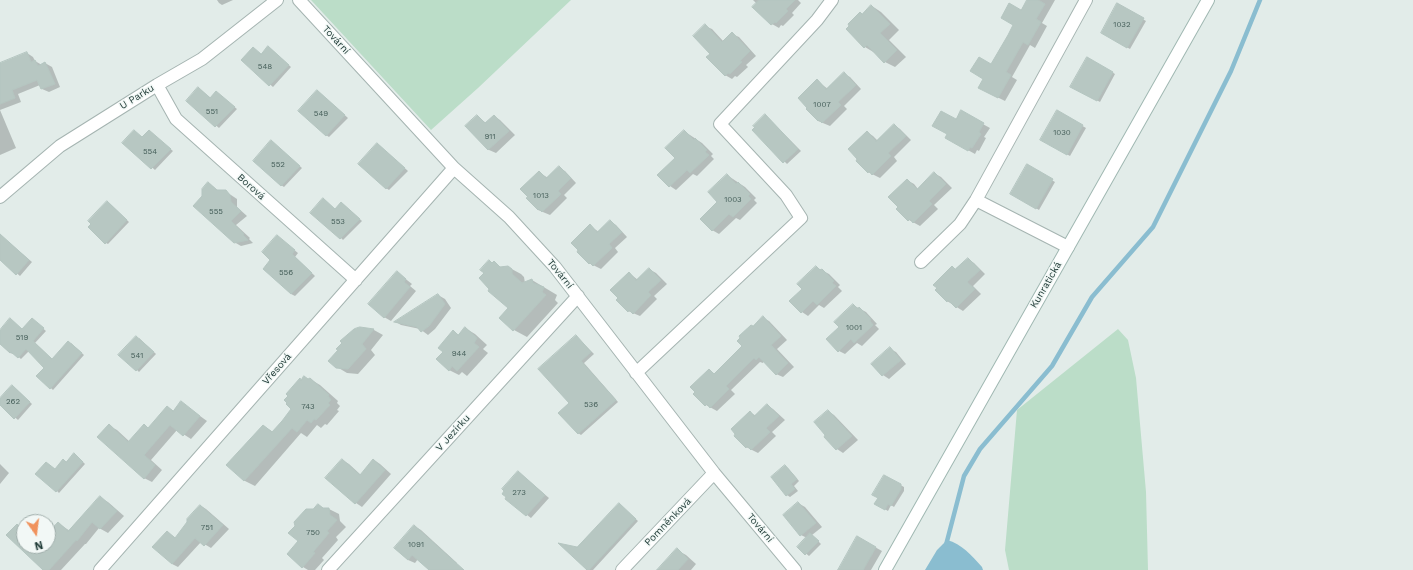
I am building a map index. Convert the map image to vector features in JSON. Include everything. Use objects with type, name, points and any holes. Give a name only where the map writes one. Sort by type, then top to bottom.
[{"type":"street","name":"U Parku","points":[[0,197],[60,146],[202,59],[277,0]]},
{"type":"street","name":"Tovární","points":[[299,0],[454,168],[509,217],[555,267],[714,473],[795,570]]},
{"type":"street","points":[[636,373],[801,218],[786,195],[720,124],[817,20],[832,0]]},
{"type":"street","points":[[921,262],[960,224],[976,200],[1086,0]]},
{"type":"street","name":"Kunratická","points":[[884,570],[1208,0]]},
{"type":"street","name":"Borová","points":[[157,86],[176,119],[356,280]]},
{"type":"street","name":"Vřesová","points":[[100,570],[454,168]]},
{"type":"street","points":[[976,200],[1068,247]]},
{"type":"street","name":"V Jezírku","points":[[328,570],[578,296]]},
{"type":"street","name":"Pomněnková","points":[[622,570],[714,473]]},
{"type":"green space","points":[[311,0],[571,0],[478,88],[431,130]]},
{"type":"green space","points":[[1118,329],[1128,340],[1136,378],[1146,492],[1148,570],[1009,570],[1005,550],[1017,410]]},
{"type":"water","points":[[947,540],[966,550],[983,570],[925,570],[937,550]]},
{"type":"building","points":[[759,0],[795,0],[786,9],[788,11],[776,23],[775,22],[771,25],[752,7]]},
{"type":"building","points":[[1027,0],[1038,0],[1045,4],[1036,19],[1041,22],[1028,45],[1023,42],[1006,72],[1011,75],[998,98],[978,88],[983,79],[970,71],[979,57],[991,64],[1008,35],[1013,25],[1001,18],[1009,3],[1021,10]]},
{"type":"building","points":[[1117,3],[1144,18],[1127,48],[1101,33]]},
{"type":"building","points":[[871,5],[890,24],[880,33],[897,50],[884,63],[867,45],[864,48],[846,29],[849,26],[848,24],[860,12],[862,14]]},
{"type":"building","points":[[705,24],[722,42],[732,32],[750,51],[730,74],[728,73],[725,76],[706,57],[710,54],[693,36]]},
{"type":"building","points":[[268,46],[289,65],[269,86],[241,60],[253,47],[261,54]]},
{"type":"building","points":[[27,52],[31,62],[35,60],[38,66],[45,62],[55,84],[41,89],[37,80],[12,90],[15,98],[0,104],[0,63]]},
{"type":"building","points":[[1087,57],[1113,72],[1097,101],[1070,87]]},
{"type":"building","points":[[844,72],[856,85],[838,102],[841,105],[822,123],[806,109],[807,108],[798,98],[817,79],[826,89]]},
{"type":"building","points":[[198,87],[210,98],[216,91],[235,107],[215,127],[186,101]]},
{"type":"building","points":[[317,90],[345,115],[326,136],[298,111]]},
{"type":"building","points":[[961,110],[984,123],[979,132],[981,134],[972,148],[970,147],[968,151],[945,138],[947,134],[932,126],[941,111],[956,119]]},
{"type":"building","points":[[1057,110],[1083,125],[1067,155],[1040,140]]},
{"type":"building","points":[[765,114],[798,149],[783,163],[752,130],[755,127],[753,126]]},
{"type":"building","points":[[477,115],[485,123],[494,115],[509,131],[488,150],[465,126]]},
{"type":"building","points":[[894,124],[906,136],[888,153],[891,156],[872,175],[856,161],[857,159],[848,149],[867,131],[876,141]]},
{"type":"building","points":[[134,130],[142,137],[149,130],[171,149],[151,169],[122,143]]},
{"type":"building","points":[[684,130],[707,150],[705,152],[709,155],[690,173],[687,170],[669,187],[657,175],[675,158],[665,148]]},
{"type":"building","points":[[271,140],[300,166],[281,186],[253,161]]},
{"type":"building","points":[[377,143],[405,168],[386,189],[358,164]]},
{"type":"building","points":[[1027,164],[1053,179],[1036,209],[1010,194]]},
{"type":"building","points":[[559,166],[571,178],[558,191],[561,194],[542,212],[526,198],[528,197],[520,189],[539,171],[546,178]]},
{"type":"building","points":[[934,172],[946,184],[929,201],[932,204],[913,223],[910,219],[908,221],[896,209],[898,207],[888,197],[907,179],[917,189]]},
{"type":"building","points":[[727,174],[736,184],[738,182],[750,194],[748,196],[751,199],[733,217],[729,214],[712,231],[700,219],[717,202],[708,192]]},
{"type":"building","points":[[208,182],[217,190],[226,190],[230,195],[231,202],[241,211],[231,221],[248,240],[234,243],[193,206],[202,196],[202,189]]},
{"type":"building","points":[[323,198],[335,209],[341,202],[360,219],[340,239],[310,213]]},
{"type":"building","points":[[107,201],[127,220],[105,244],[88,227],[91,224],[88,221]]},
{"type":"building","points":[[610,220],[622,232],[609,244],[612,248],[593,266],[577,252],[578,250],[571,243],[590,224],[597,232]]},
{"type":"building","points":[[0,234],[29,260],[16,275],[0,260]]},
{"type":"building","points":[[277,235],[295,250],[292,254],[312,273],[291,294],[263,269],[270,260],[262,252]]},
{"type":"building","points":[[968,258],[980,270],[967,282],[975,289],[956,308],[948,300],[947,302],[935,290],[937,288],[933,285],[952,266],[955,269]]},
{"type":"building","points":[[489,260],[492,263],[494,261],[500,267],[508,266],[512,269],[512,274],[522,283],[532,279],[533,283],[544,287],[542,292],[546,295],[513,331],[499,318],[508,308],[488,291],[489,289],[479,278],[484,273],[480,270]]},
{"type":"building","points":[[816,266],[820,270],[822,269],[834,281],[832,283],[836,286],[817,305],[813,301],[801,313],[789,301],[802,289],[797,284]]},
{"type":"building","points":[[649,268],[661,280],[648,292],[651,295],[633,314],[629,310],[628,312],[616,300],[618,298],[610,290],[629,272],[636,280]]},
{"type":"building","points":[[397,271],[406,279],[404,282],[410,287],[384,318],[368,304]]},
{"type":"building","points":[[438,294],[445,304],[429,326],[421,332],[417,327],[394,322]]},
{"type":"building","points":[[853,304],[858,309],[859,307],[871,319],[870,321],[873,325],[854,343],[851,339],[838,352],[826,339],[839,327],[834,322]]},
{"type":"building","points":[[763,316],[781,336],[771,345],[788,363],[776,375],[759,357],[756,360],[754,358],[726,386],[729,389],[710,408],[707,404],[705,406],[693,394],[695,392],[690,387],[709,369],[714,374],[742,346],[737,341],[740,338],[739,336],[751,325],[753,326]]},
{"type":"building","points":[[10,318],[22,329],[32,318],[44,328],[33,341],[52,359],[68,341],[82,353],[50,389],[36,376],[44,368],[26,349],[18,358],[0,344],[0,330]]},
{"type":"building","points":[[360,327],[374,329],[362,344],[366,349],[348,369],[336,368],[328,361],[338,350],[336,349],[342,343],[340,341],[354,329]]},
{"type":"building","points":[[465,327],[477,338],[474,343],[479,347],[457,371],[452,366],[449,371],[436,359],[443,352],[438,348],[453,330],[458,335]]},
{"type":"building","points":[[576,335],[591,352],[581,361],[616,400],[578,434],[558,413],[569,403],[538,369]]},
{"type":"building","points":[[136,336],[154,352],[136,371],[118,355]]},
{"type":"building","points":[[890,347],[901,360],[882,376],[871,364]]},
{"type":"building","points":[[304,376],[308,379],[310,378],[329,395],[328,396],[331,400],[328,403],[330,405],[316,420],[314,419],[311,423],[307,420],[297,432],[292,428],[244,481],[226,465],[263,425],[272,432],[282,421],[291,409],[284,400],[288,396],[286,394],[300,378],[301,380]]},
{"type":"building","points":[[12,385],[30,402],[14,419],[0,405],[0,398]]},
{"type":"building","points":[[181,401],[200,416],[183,436],[170,425],[144,455],[155,465],[144,479],[97,437],[109,424],[128,442],[144,424],[148,428],[167,406],[173,411]]},
{"type":"building","points":[[767,404],[779,416],[766,428],[770,432],[751,450],[747,446],[746,448],[734,436],[735,434],[731,429],[750,411],[754,416]]},
{"type":"building","points":[[828,410],[852,436],[836,450],[824,437],[825,435],[814,422]]},
{"type":"building","points":[[74,453],[83,462],[56,492],[35,474],[46,462],[55,469],[63,459],[66,462]]},
{"type":"building","points":[[342,459],[360,475],[373,459],[385,470],[355,504],[325,478]]},
{"type":"building","points":[[785,465],[797,479],[791,484],[795,489],[786,496],[771,477]]},
{"type":"building","points":[[518,471],[545,495],[526,516],[505,499],[506,497],[502,494],[504,491],[502,489]]},
{"type":"building","points":[[884,475],[901,484],[901,489],[891,506],[888,504],[885,510],[874,504],[878,498],[872,495]]},
{"type":"building","points":[[100,496],[117,511],[100,529],[92,522],[77,541],[76,540],[49,570],[43,570],[26,554],[56,554],[56,524],[58,522],[68,531]]},
{"type":"building","points":[[798,502],[816,523],[800,536],[783,515]]},
{"type":"building","points":[[619,503],[636,519],[589,570],[587,570],[558,543],[577,547]]},
{"type":"building","points":[[318,504],[323,508],[329,508],[330,515],[337,520],[327,531],[329,533],[313,552],[315,553],[302,568],[287,554],[298,541],[288,533],[295,526],[294,522],[306,509],[313,509]]},
{"type":"building","points":[[200,505],[223,525],[204,546],[195,538],[172,564],[152,547],[167,531],[175,538],[187,522],[187,519]]},
{"type":"building","points":[[16,525],[16,544],[6,535]]},
{"type":"building","points":[[414,525],[464,570],[429,570],[412,555],[408,560],[394,548]]},
{"type":"building","points":[[810,533],[819,541],[805,555],[797,547]]},
{"type":"building","points":[[857,536],[876,547],[863,570],[838,570]]},
{"type":"building","points":[[677,548],[688,559],[678,570],[657,570]]},
{"type":"waterway","points":[[946,545],[964,476],[980,449],[1052,366],[1092,297],[1153,227],[1231,71],[1260,0]]}]
